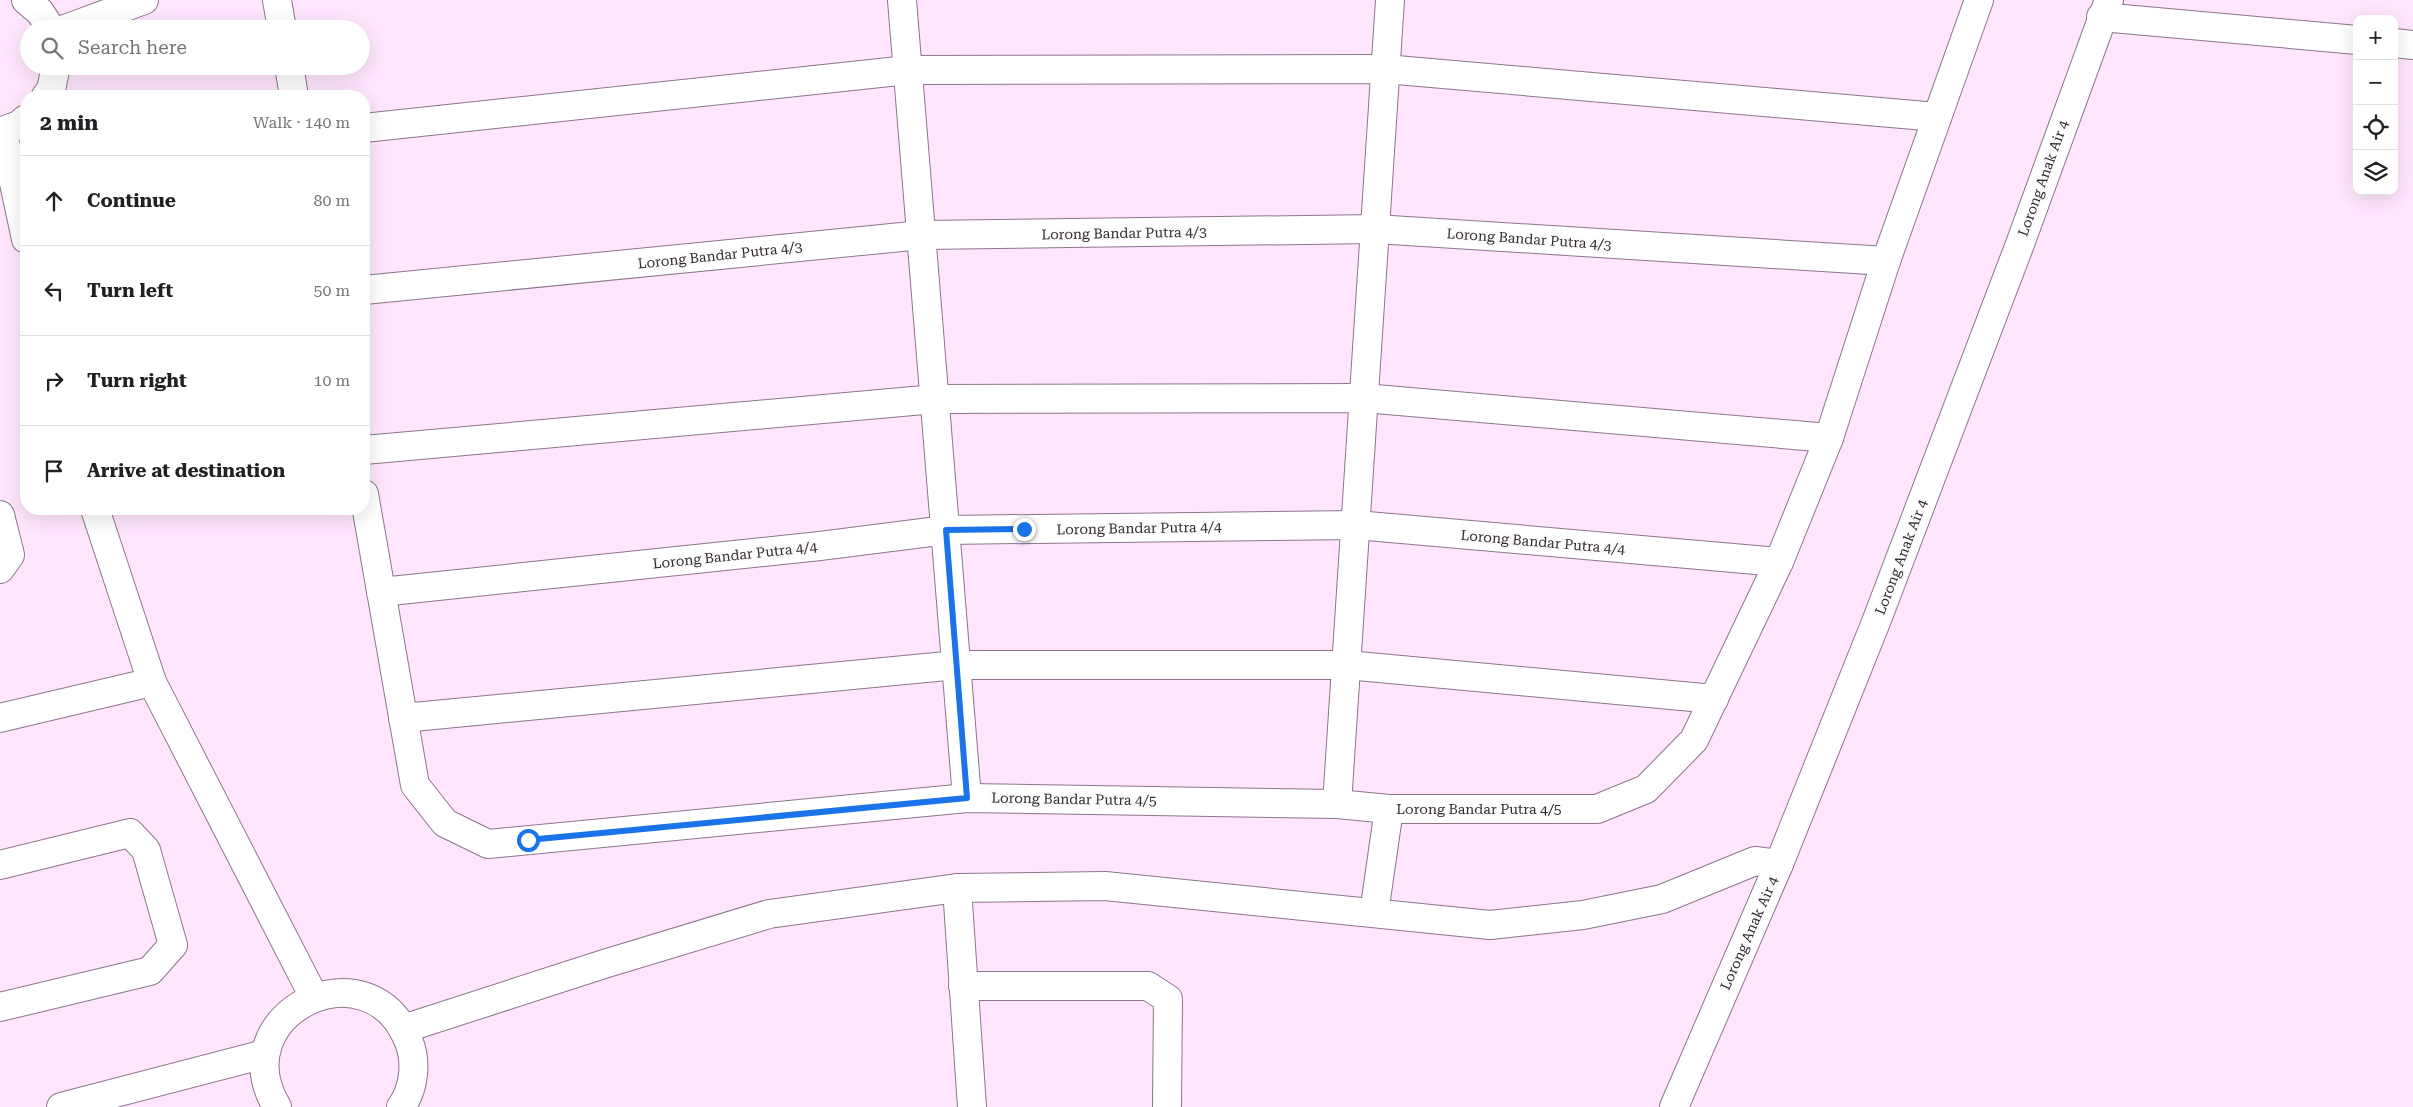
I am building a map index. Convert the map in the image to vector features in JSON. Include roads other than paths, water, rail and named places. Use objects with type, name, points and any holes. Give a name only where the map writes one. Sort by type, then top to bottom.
[{"type":"street","points":[[26,0],[40,12],[45,20]]},
{"type":"street","points":[[90,20],[144,0]]},
{"type":"street","points":[[277,0],[280,20]]},
{"type":"street","points":[[902,0],[967,798]]},
{"type":"street","points":[[1337,804],[1390,0]]},
{"type":"street","points":[[368,515],[403,718],[957,664],[1347,665],[1714,699],[1779,562],[1829,438],[1886,261],[1979,0]]},
{"type":"street","points":[[2105,8],[2353,39]]},
{"type":"street","name":"Lorong Anak Air 4","points":[[1674,1107],[1778,864],[1876,622],[2017,253],[2105,8]]},
{"type":"street","points":[[2398,43],[2413,45]]},
{"type":"street","points":[[370,127],[908,70],[1386,69],[1937,117]]},
{"type":"street","points":[[50,90],[54,75]]},
{"type":"street","points":[[290,75],[293,90]]},
{"type":"street","points":[[20,124],[1,132],[20,213]]},
{"type":"street","name":"Lorong Bandar Putra 4/3","points":[[370,289],[922,235],[1375,229],[1886,261]]},
{"type":"street","points":[[370,449],[935,398],[1364,398],[1829,438]]},
{"type":"street","points":[[0,515],[10,555],[0,569]]},
{"type":"street","points":[[97,515],[152,682],[314,996]]},
{"type":"street","name":"Lorong Bandar Putra 4/4","points":[[381,592],[810,547],[946,530],[1356,526],[1779,562]]},
{"type":"street","points":[[0,718],[152,682]]},
{"type":"street","name":"Lorong Bandar Putra 4/5","points":[[403,718],[415,785],[445,823],[488,844],[967,798],[1337,804],[1390,809],[1597,809],[1646,789],[1694,740],[1714,699]]},
{"type":"street","points":[[1374,912],[1390,809]]},
{"type":"street","points":[[0,865],[130,833],[146,850],[173,945],[150,971],[0,1007]]},
{"type":"street","points":[[403,1029],[604,964],[769,914],[957,888],[1104,886],[1490,925],[1583,915],[1662,899],[1755,861],[1778,864]]},
{"type":"street","points":[[957,888],[972,1107]]},
{"type":"street","points":[[963,986],[1148,986],[1168,999],[1167,1107]]},
{"type":"street","points":[[277,1107],[270,1096],[265,1076],[266,1054],[274,1030],[291,1010],[314,996],[339,992],[365,996],[387,1009],[403,1029],[412,1051],[413,1076],[406,1100],[401,1107]]},
{"type":"street","points":[[61,1107],[266,1054]]}]
